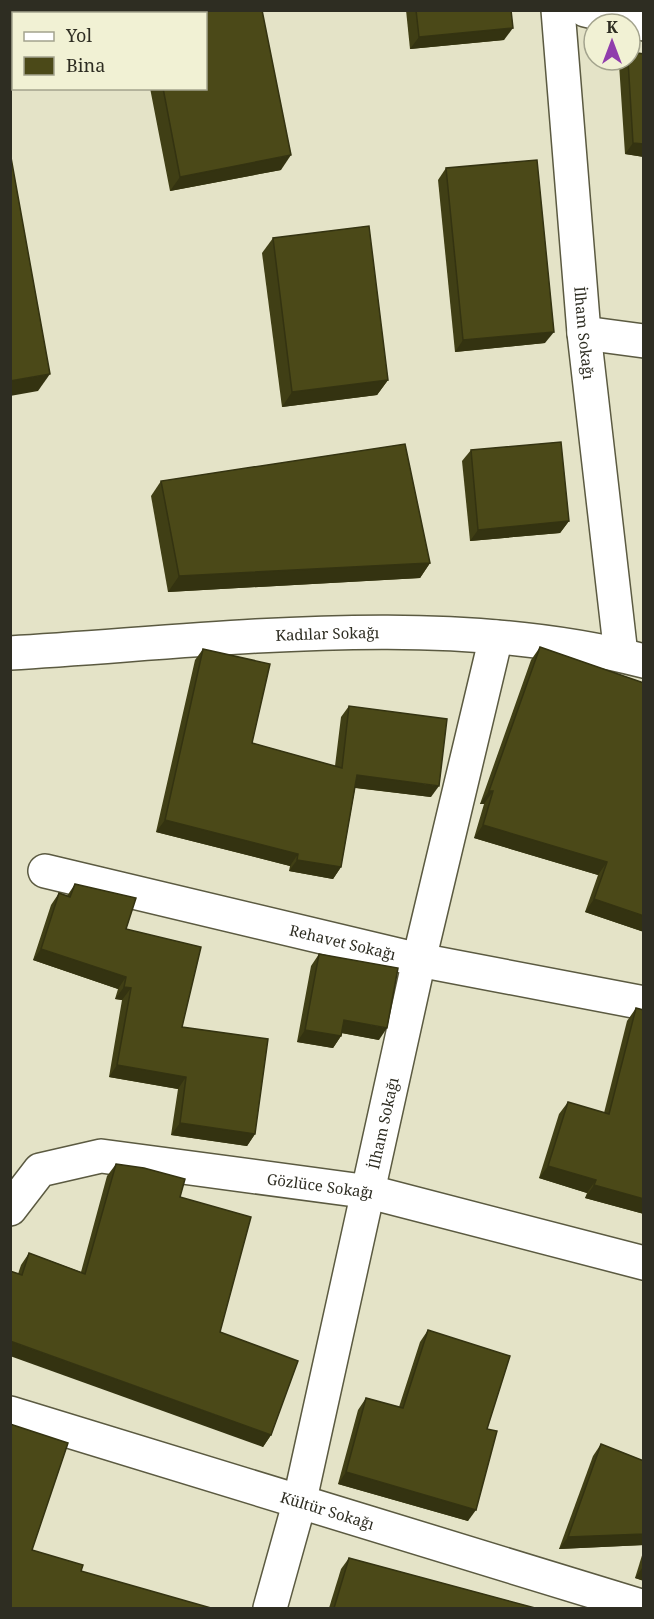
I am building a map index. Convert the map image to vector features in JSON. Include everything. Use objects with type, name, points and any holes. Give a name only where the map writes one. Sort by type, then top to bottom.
[{"type":"street","name":"İlham Sokağı","points":[[558,10],[584,333],[632,658]]},
{"type":"street","points":[[585,10],[644,24]]},
{"type":"street","points":[[584,333],[644,341]]},
{"type":"street","name":"Kadılar Sokağı","points":[[10,653],[351,632],[496,637],[632,658]]},
{"type":"street","name":"İlham Sokağı","points":[[270,1608],[299,1504],[370,1192],[419,960],[496,637]]},
{"type":"street","name":"Rehavet Sokağı","points":[[45,871],[419,960],[644,1003]]},
{"type":"street","name":"Gözlüce Sokağı","points":[[10,1209],[40,1170],[101,1156],[370,1192],[644,1263]]},
{"type":"street","name":"Kültür Sokağı","points":[[10,1413],[299,1504],[644,1607]]},
{"type":"building","points":[[148,10],[262,10],[291,155],[180,177],[163,90],[207,90],[207,12],[148,12]]},
{"type":"building","points":[[416,10],[511,10],[513,28],[419,37]]},
{"type":"building","points":[[642,54],[644,54],[644,144],[633,143],[629,72],[642,72]]},
{"type":"building","points":[[10,152],[50,374],[10,381]]},
{"type":"building","points":[[537,160],[554,332],[463,340],[446,168]]},
{"type":"building","points":[[369,226],[388,380],[292,392],[273,238]]},
{"type":"building","points":[[561,442],[569,521],[478,530],[471,450]]},
{"type":"building","points":[[405,444],[430,563],[179,576],[161,481]]},
{"type":"building","points":[[540,647],[644,683],[644,916],[594,899],[607,862],[483,825],[493,791],[489,791]]},
{"type":"building","points":[[203,649],[270,664],[252,743],[342,768],[349,706],[447,719],[439,786],[357,775],[341,867],[297,860],[298,854],[165,820]]},
{"type":"building","points":[[75,884],[136,898],[126,929],[201,947],[182,1027],[268,1039],[255,1134],[180,1123],[186,1077],[117,1065],[131,988],[124,987],[126,977],[41,949],[59,893],[70,897]]},
{"type":"building","points":[[319,954],[398,968],[387,1028],[344,1020],[341,1036],[305,1030]]},
{"type":"building","points":[[636,1008],[644,1010],[644,1199],[594,1185],[596,1180],[548,1166],[568,1102],[609,1114]]},
{"type":"building","points":[[116,1164],[144,1168],[185,1179],[180,1197],[251,1217],[220,1332],[298,1361],[271,1435],[10,1341],[10,1271],[22,1275],[29,1253],[85,1274]]},
{"type":"building","points":[[428,1330],[510,1356],[487,1429],[497,1431],[476,1510],[346,1472],[366,1398],[403,1408]]},
{"type":"building","points":[[10,1424],[68,1443],[32,1550],[83,1565],[81,1571],[211,1608],[10,1608]]},
{"type":"building","points":[[601,1444],[644,1461],[644,1534],[568,1537]]},
{"type":"building","points":[[349,1558],[535,1608],[334,1608]]}]
